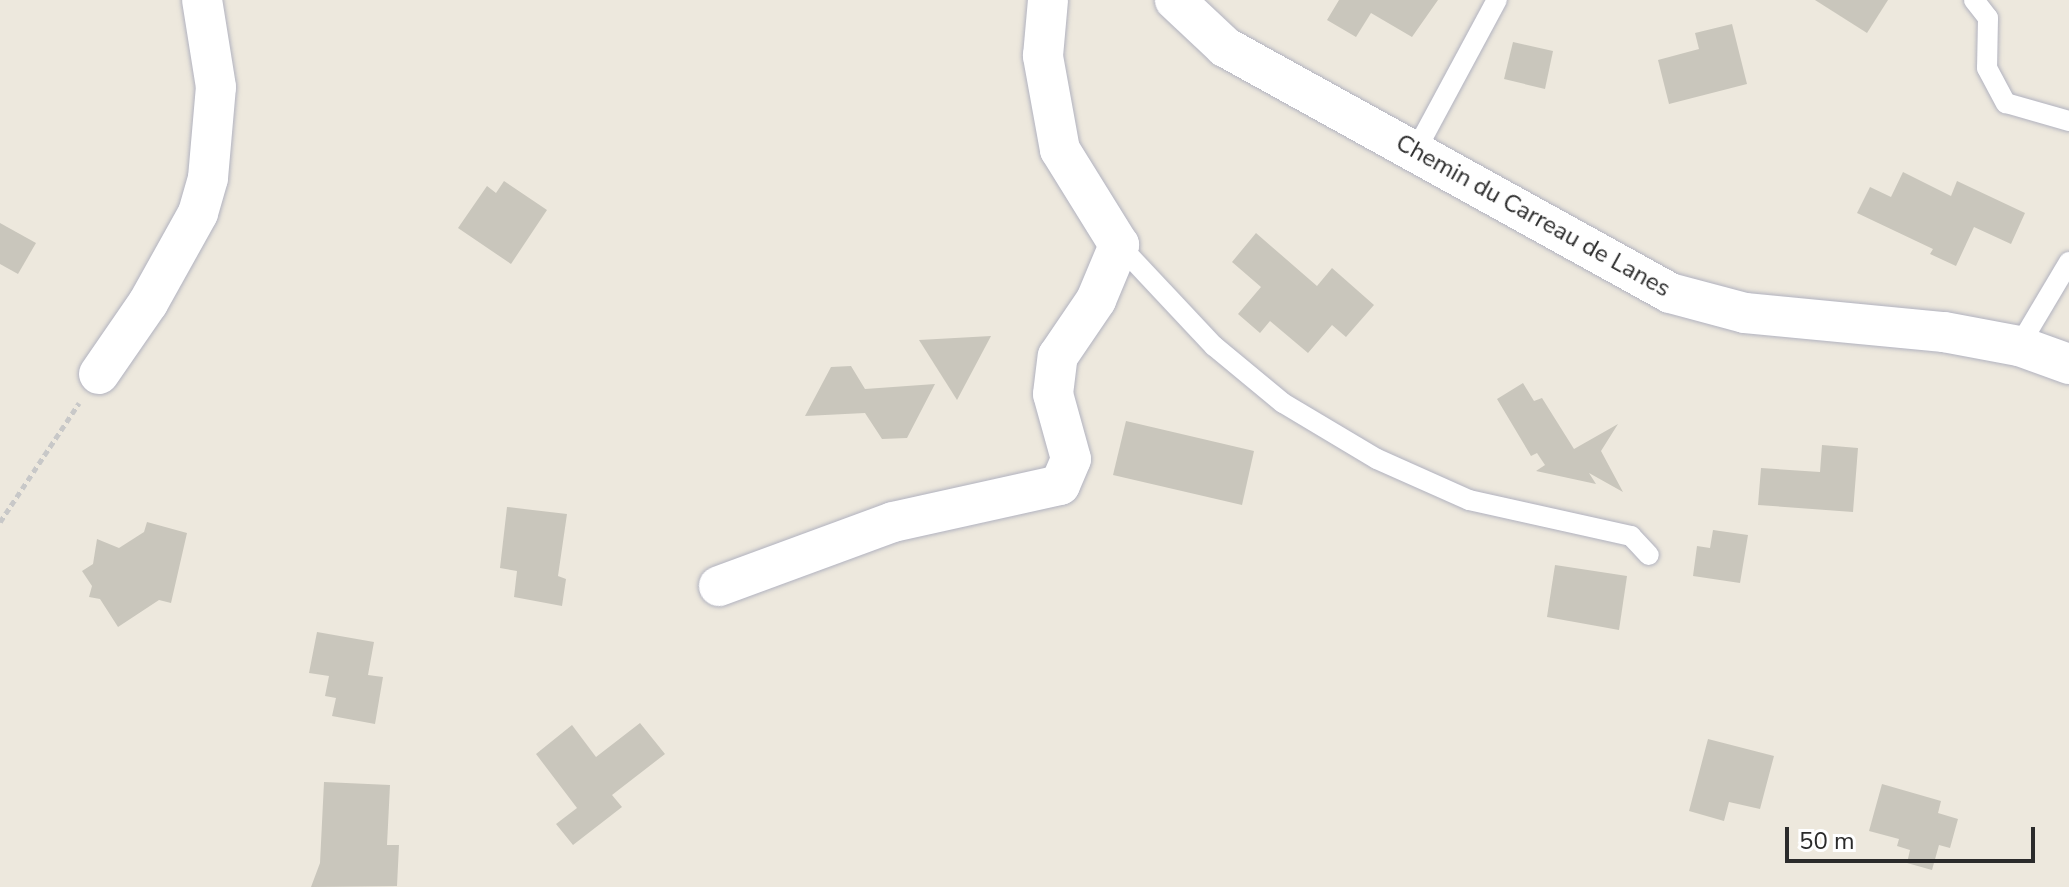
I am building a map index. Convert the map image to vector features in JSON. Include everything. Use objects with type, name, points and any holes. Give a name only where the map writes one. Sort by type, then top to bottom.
[{"type":"street","points":[[99,374],[148,303],[198,213],[208,178],[216,87],[202,0]]},
{"type":"street","points":[[719,586],[893,522],[1060,485],[1071,459],[1053,394],[1058,356],[1096,300],[1119,245],[1060,150],[1043,56],[1048,0]]},
{"type":"street","name":"Chemin du Carreau de Lanes","points":[[1175,0],[1225,47],[1670,293],[1745,313],[1944,332],[2019,346],[2069,364]]},
{"type":"lane","points":[[1415,152],[1497,0]]},
{"type":"lane","points":[[1974,0],[1988,18],[1987,68],[2006,103],[2069,121]]},
{"type":"lane","points":[[1119,245],[1214,346],[1283,403],[1377,459],[1469,500],[1631,536],[1649,555]]},
{"type":"lane","points":[[2019,346],[2069,262]]},
{"type":"path","points":[[0,522],[99,374]]},
{"type":"building","points":[[1339,0],[1438,0],[1412,37],[1371,13],[1356,37],[1327,20]]},
{"type":"building","points":[[1815,0],[1888,0],[1867,33]]},
{"type":"building","points":[[1732,24],[1747,84],[1669,104],[1658,60],[1699,49],[1695,33]]},
{"type":"building","points":[[1513,42],[1553,51],[1545,89],[1504,79]]},
{"type":"building","points":[[1903,172],[1951,196],[1957,181],[2025,213],[2011,244],[1974,227],[1956,266],[1930,254],[1933,249],[1857,213],[1870,187],[1891,197]]},
{"type":"building","points":[[504,181],[547,210],[511,264],[458,228],[487,186],[496,193]]},
{"type":"building","points":[[0,223],[36,243],[18,274],[0,264]]},
{"type":"building","points":[[1256,233],[1317,286],[1332,268],[1374,305],[1346,337],[1332,325],[1308,353],[1270,321],[1260,333],[1238,314],[1261,287],[1232,262]]},
{"type":"building","points":[[991,336],[957,400],[919,340]]},
{"type":"building","points":[[851,366],[865,389],[935,384],[907,438],[882,439],[865,413],[805,416],[831,367]]},
{"type":"building","points":[[1523,383],[1534,401],[1542,398],[1574,449],[1618,424],[1601,451],[1623,492],[1589,473],[1596,484],[1536,471],[1545,465],[1537,453],[1531,456],[1497,399]]},
{"type":"building","points":[[1126,421],[1254,451],[1242,505],[1113,475]]},
{"type":"building","points":[[1822,445],[1858,448],[1853,512],[1758,505],[1761,468],[1820,472]]},
{"type":"building","points":[[507,507],[567,514],[558,576],[566,579],[562,606],[514,597],[517,571],[500,568]]},
{"type":"building","points":[[147,522],[187,533],[171,603],[159,600],[118,627],[100,599],[89,597],[92,586],[82,571],[93,564],[97,539],[119,548],[144,532]]},
{"type":"building","points":[[1713,530],[1748,535],[1740,583],[1693,576],[1697,546],[1710,548]]},
{"type":"building","points":[[1555,565],[1627,576],[1619,630],[1547,617]]},
{"type":"building","points":[[317,632],[374,642],[368,675],[383,677],[375,724],[332,716],[336,698],[325,696],[329,676],[309,673]]},
{"type":"building","points":[[640,723],[665,754],[612,795],[622,807],[573,845],[556,824],[577,808],[536,754],[572,725],[596,757]]},
{"type":"building","points":[[1708,739],[1774,756],[1760,809],[1729,802],[1724,821],[1689,811]]},
{"type":"building","points":[[324,782],[390,785],[387,845],[399,845],[397,886],[311,887],[320,863]]},
{"type":"building","points":[[1882,784],[1941,801],[1938,813],[1958,819],[1950,848],[1939,845],[1932,870],[1907,863],[1910,850],[1897,846],[1899,839],[1869,831]]}]
